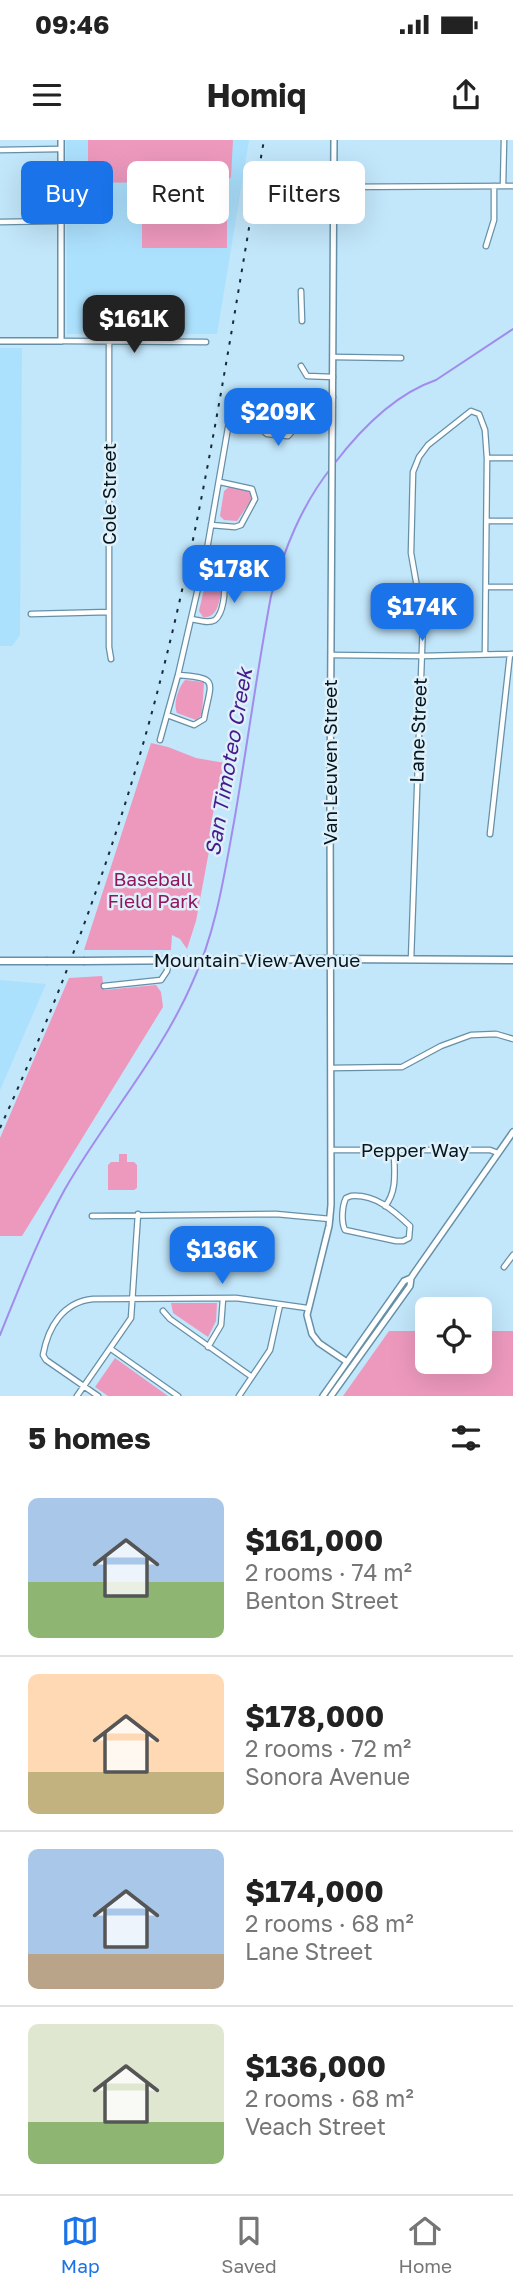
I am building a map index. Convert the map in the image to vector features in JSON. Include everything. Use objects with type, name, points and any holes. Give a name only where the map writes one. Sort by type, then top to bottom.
[{"type":"main road","name":"Mountain View Avenue","points":[[0,961],[513,960]]},
{"type":"street","points":[[60,161],[61,140]]},
{"type":"street","name":"Van Leuven Street","points":[[334,140],[334,161]]},
{"type":"street","points":[[503,186],[504,140]]},
{"type":"street","points":[[0,150],[60,149]]},
{"type":"street","points":[[486,246],[494,220],[494,186]]},
{"type":"street","points":[[365,187],[513,186]]},
{"type":"street","points":[[0,222],[21,222]]},
{"type":"street","points":[[61,224],[61,341]]},
{"type":"street","name":"Van Leuven Street","points":[[307,1308],[330,1219],[332,1150],[334,224]]},
{"type":"street","points":[[301,291],[302,321]]},
{"type":"street","points":[[0,341],[206,342]]},
{"type":"street","name":"Cole Street","points":[[109,342],[111,659]]},
{"type":"street","points":[[333,357],[401,358]]},
{"type":"street","points":[[301,366],[307,376],[333,377]]},
{"type":"street","points":[[265,397],[262,430],[267,434],[288,436],[295,428],[295,397]]},
{"type":"street","points":[[160,740],[201,575],[233,399],[333,397]]},
{"type":"street","name":"Lane Street","points":[[411,961],[423,621],[411,553],[413,472],[428,445],[471,411],[479,415],[485,430],[487,458]]},
{"type":"street","points":[[485,654],[487,458],[513,458]]},
{"type":"street","points":[[211,525],[242,525],[256,499],[252,489],[220,482]]},
{"type":"street","points":[[488,521],[513,521]]},
{"type":"street","points":[[191,619],[214,621],[219,615],[225,591],[222,581],[201,575]]},
{"type":"street","points":[[486,587],[513,587]]},
{"type":"street","points":[[31,614],[109,612]]},
{"type":"street","points":[[331,655],[512,654],[490,834]]},
{"type":"street","points":[[167,715],[194,725],[204,719],[209,681],[205,677],[178,675]]},
{"type":"street","points":[[104,986],[161,980],[167,971],[169,960]]},
{"type":"street","points":[[331,1068],[402,1067],[441,1046],[471,1035],[496,1034],[513,1038]]},
{"type":"street","points":[[331,1396],[410,1286],[415,1272],[513,1132]]},
{"type":"street","name":"Pepper Way","points":[[332,1150],[491,1150],[498,1153]]},
{"type":"street","points":[[385,1206],[393,1194],[394,1150]]},
{"type":"street","points":[[368,1196],[385,1206],[410,1226],[411,1234],[407,1240],[348,1232],[344,1228],[346,1198],[368,1196]]},
{"type":"street","points":[[77,1396],[131,1318],[138,1214]]},
{"type":"street","points":[[92,1216],[276,1214],[330,1219]]},
{"type":"street","points":[[504,1267],[513,1255]]},
{"type":"street","points":[[323,1396],[404,1281],[411,1278]]},
{"type":"street","points":[[208,1346],[221,1325],[223,1298]]},
{"type":"street","points":[[97,1396],[43,1357],[43,1351],[62,1312],[72,1304],[87,1299],[223,1298],[307,1308],[308,1325],[312,1334],[319,1343],[347,1362]]},
{"type":"street","points":[[239,1396],[270,1350],[280,1305]]},
{"type":"street","points":[[163,1311],[170,1319],[251,1377]]},
{"type":"street","points":[[111,1349],[178,1396]]},
{"type":"shaded area","points":[[66,140],[249,140],[246,161],[243,161],[243,176],[217,334],[67,334],[66,224],[113,224],[113,161],[66,161]]},
{"type":"shaded area","points":[[0,348],[22,348],[20,635],[12,646],[0,646]]},
{"type":"shaded area","points":[[0,980],[46,984],[0,1090]]},
{"type":"green space","points":[[88,140],[233,140],[229,179],[229,161],[127,161],[127,182],[113,183],[113,161],[88,161]]},
{"type":"green space","points":[[142,224],[227,224],[227,248],[142,248]]},
{"type":"green space","points":[[287,401],[292,407],[290,430],[268,428],[266,424],[269,406],[275,402]]},
{"type":"green space","points":[[229,487],[247,489],[252,493],[252,499],[237,521],[224,520],[220,516],[224,491]]},
{"type":"green space","points":[[209,580],[217,583],[222,591],[215,612],[203,617],[199,611],[205,585]]},
{"type":"green space","points":[[185,680],[204,682],[202,715],[196,720],[177,713],[177,696]]},
{"type":"green space","name":"Baseball Field Park","points":[[151,743],[196,758],[225,763],[210,830],[212,835],[196,921],[187,949],[180,939],[172,935],[171,950],[84,950]]},
{"type":"green space","points":[[102,976],[104,990],[156,985],[161,992],[163,1007],[22,1236],[0,1236],[0,1138],[69,978]]},
{"type":"green space","points":[[119,1154],[127,1154],[127,1162],[137,1165],[137,1188],[134,1190],[108,1190],[108,1165],[111,1162],[119,1162]]},
{"type":"green space","points":[[171,1303],[217,1303],[216,1321],[208,1337],[173,1313]]},
{"type":"green space","points":[[389,1331],[415,1331],[415,1374],[492,1374],[492,1331],[513,1331],[513,1396],[343,1396]]},
{"type":"green space","points":[[115,1358],[168,1396],[108,1396],[95,1387]]},
{"type":"waterway","name":"San Timoteo Creek","points":[[334,464],[379,414],[406,394],[436,380],[513,329]]},
{"type":"waterway","name":"San Timoteo Creek","points":[[0,1335],[38,1243],[65,1189],[165,1035],[201,962],[227,863],[271,596],[295,529],[331,468]]},
{"type":"railway","points":[[0,1128],[50,1012],[95,895],[151,715],[196,527],[264,140]]}]
